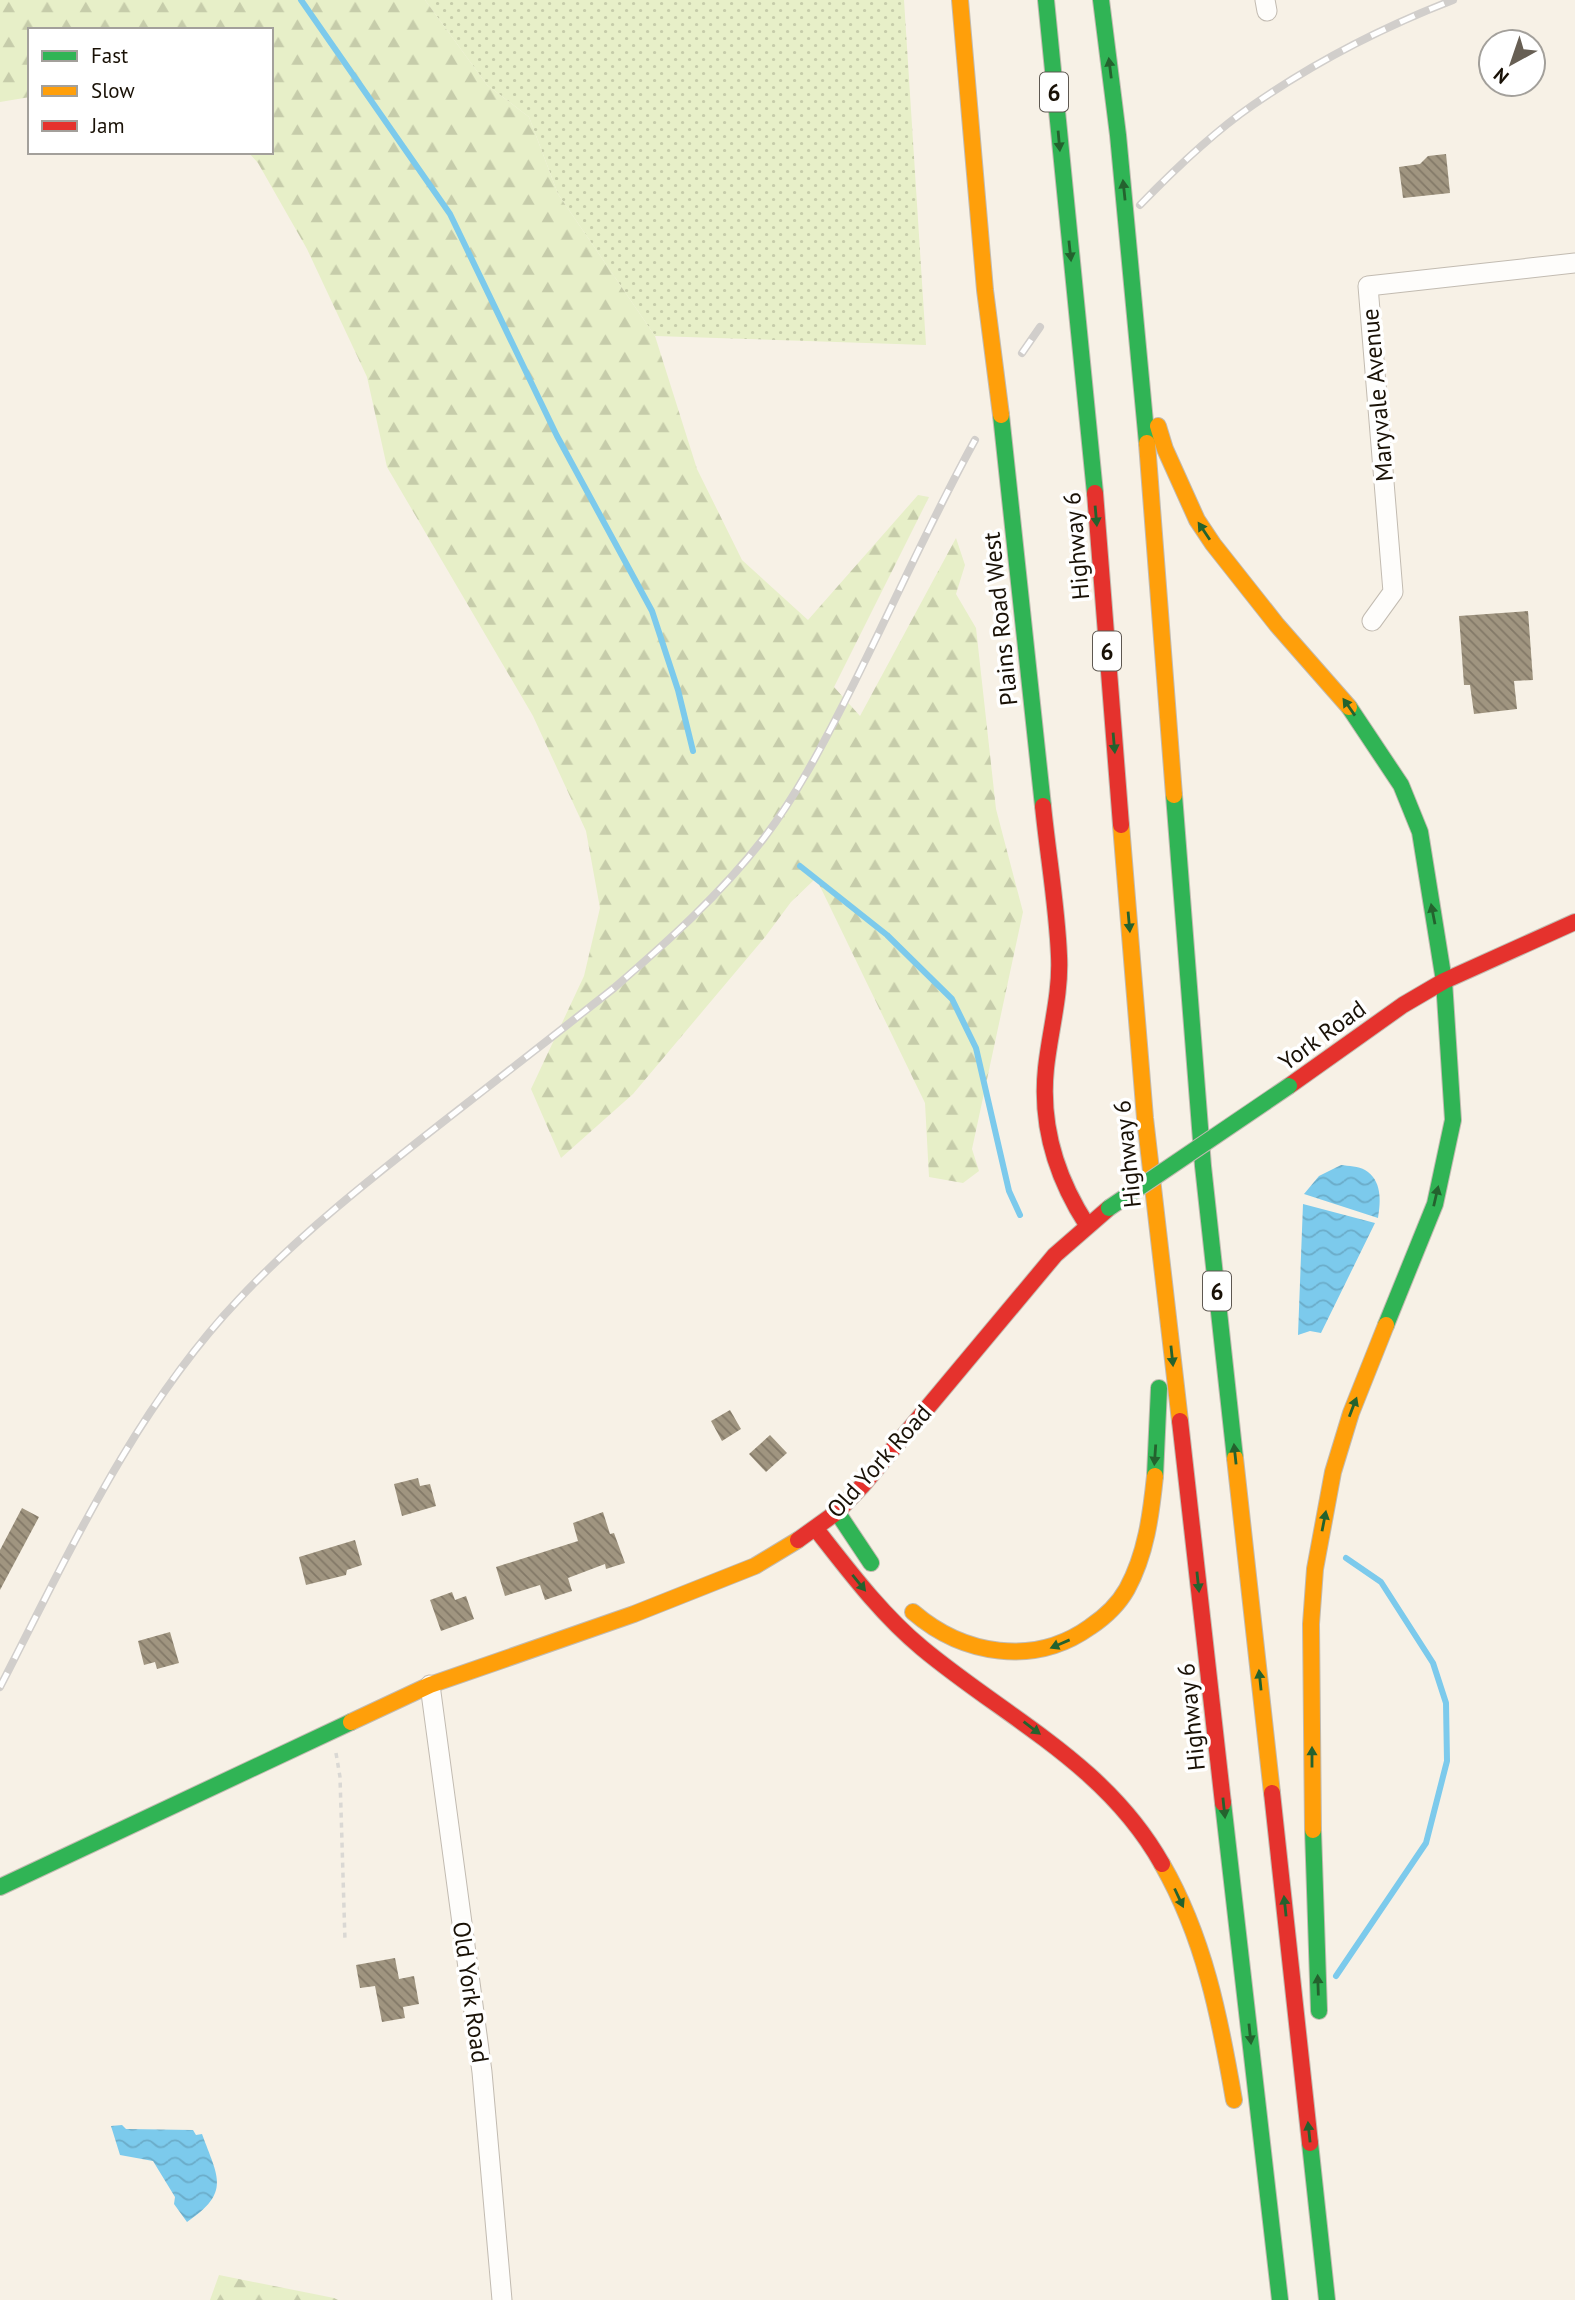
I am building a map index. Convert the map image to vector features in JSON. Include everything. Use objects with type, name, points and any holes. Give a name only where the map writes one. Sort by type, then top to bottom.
[{"type":"main road","name":"Plains Road West","points":[[960,0],[985,290],[1004,436],[1059,956],[1057,1003],[1046,1069],[1044,1115],[1064,1185],[1087,1225]]},
{"type":"main road","name":"Highway 6","points":[[1046,0],[1091,448],[1145,1118],[1279,2300]]},
{"type":"main road","name":"6","points":[[1101,0],[1142,371],[1203,1166],[1327,2300]]},
{"type":"main road","points":[[1142,371],[1165,449],[1197,520],[1277,625],[1344,699],[1401,785],[1420,832],[1444,981],[1453,1120],[1435,1205],[1351,1413],[1333,1472],[1315,1569],[1311,1624],[1313,1860],[1319,2025]]},
{"type":"main road","name":"York Road","points":[[1109,1208],[1403,1005],[1444,981],[1575,922]]},
{"type":"main road","points":[[905,1604],[923,1621],[969,1646],[1026,1652],[1055,1648],[1084,1633],[1112,1612],[1130,1583],[1145,1550],[1150,1526],[1159,1387],[1145,1118]]},
{"type":"main road","name":"Old York Road","points":[[0,1886],[430,1685],[634,1614],[743,1570],[816,1530],[862,1486],[1055,1255],[1109,1208]]},
{"type":"main road","points":[[837,1512],[880,1577]]},
{"type":"main road","points":[[816,1530],[882,1611],[922,1649],[1067,1755],[1106,1790],[1133,1821],[1159,1858],[1182,1901],[1208,1975],[1221,2023],[1236,2116]]},
{"type":"main road","points":[[1323,2107],[1324,2273]]},
{"type":"main road","points":[[1258,2235],[1279,2300]]},
{"type":"street","name":"Maryvale Avenue","points":[[1372,621],[1393,592],[1368,286],[1575,263]]},
{"type":"street","name":"Old York Road","points":[[430,1685],[482,2072],[502,2300]]},
{"type":"path","points":[[332,1730],[340,1777],[345,1941]]},
{"type":"green space","points":[[0,0],[425,0],[487,85],[529,117],[558,194],[655,336],[697,469],[742,560],[808,620],[918,495],[929,497],[834,687],[860,716],[956,538],[965,565],[956,594],[976,628],[996,809],[1023,912],[972,1149],[979,1171],[963,1183],[929,1177],[925,1103],[816,878],[791,902],[765,937],[633,1094],[561,1158],[531,1089],[584,976],[600,908],[586,831],[533,716],[387,467],[367,377],[307,249],[258,163],[250,154],[273,154],[273,28],[28,28],[28,97],[0,102]]},
{"type":"green space","points":[[425,0],[904,0],[926,345],[655,336],[558,194],[529,117],[487,85]]},
{"type":"green space","points":[[219,2275],[334,2298],[338,2300],[210,2300]]},
{"type":"water","points":[[1341,1165],[1363,1169],[1375,1179],[1380,1198],[1378,1218],[1304,1194],[1319,1176]]},
{"type":"water","points":[[1303,1204],[1375,1223],[1321,1333],[1310,1331],[1298,1335]]},
{"type":"water","points":[[122,2125],[126,2129],[193,2130],[196,2135],[202,2134],[216,2173],[215,2193],[210,2202],[187,2222],[174,2204],[175,2197],[153,2161],[120,2155],[111,2126]]},
{"type":"building","points":[[1446,154],[1450,193],[1403,198],[1399,167],[1420,164],[1428,156]]},
{"type":"building","points":[[1528,611],[1533,680],[1514,681],[1517,709],[1474,714],[1470,685],[1464,685],[1459,616]]},
{"type":"building","points":[[730,1410],[741,1429],[722,1441],[711,1421]]},
{"type":"building","points":[[770,1435],[787,1453],[766,1472],[749,1454]]},
{"type":"building","points":[[418,1478],[420,1486],[430,1484],[436,1506],[402,1516],[394,1484]]},
{"type":"building","points":[[22,1508],[39,1517],[0,1590],[0,1550]]},
{"type":"building","points":[[603,1512],[610,1534],[614,1533],[625,1563],[606,1569],[605,1564],[568,1578],[572,1591],[545,1600],[540,1585],[505,1596],[496,1567],[578,1541],[573,1523]]},
{"type":"building","points":[[355,1540],[362,1565],[347,1570],[346,1575],[306,1585],[299,1557]]},
{"type":"building","points":[[452,1592],[455,1600],[466,1596],[474,1619],[441,1631],[430,1600]]},
{"type":"building","points":[[170,1632],[179,1663],[157,1669],[155,1662],[144,1665],[138,1641]]},
{"type":"building","points":[[395,1958],[399,1979],[414,1976],[419,2004],[403,2007],[405,2018],[382,2022],[375,1986],[360,1988],[356,1965]]},
{"type":"waterway","points":[[301,0],[450,214],[557,436],[652,611],[678,690],[693,751]]},
{"type":"waterway","points":[[800,866],[887,935],[952,999],[976,1048],[1009,1191],[1020,1215]]},
{"type":"waterway","points":[[1336,1976],[1426,1843],[1447,1761],[1446,1703],[1433,1663],[1381,1582],[1346,1558]]},
{"type":"railway","points":[[1140,205],[1209,139],[1277,89],[1350,46],[1453,0]]},
{"type":"railway","points":[[1022,353],[1040,327]]},
{"type":"railway","points":[[0,1687],[78,1535],[135,1435],[201,1342],[239,1299],[310,1230],[361,1187],[634,971],[712,898],[764,838],[797,789],[827,736],[975,440]]},
{"type":"traffic: fast","points":[[1046,0],[1095,493]]},
{"type":"traffic: fast","points":[[1101,0],[1118,135],[1147,443]]},
{"type":"traffic: fast","points":[[1001,415],[1043,806]]},
{"type":"traffic: fast","points":[[1349,707],[1401,785],[1420,832],[1444,981],[1453,1120],[1435,1204],[1386,1325]]},
{"type":"traffic: fast","points":[[1174,795],[1203,1166],[1235,1458]]},
{"type":"traffic: fast","points":[[1109,1208],[1289,1086]]},
{"type":"traffic: fast","points":[[1155,1476],[1159,1388]]},
{"type":"traffic: fast","points":[[837,1512],[871,1563]]},
{"type":"traffic: fast","points":[[0,1887],[351,1722]]},
{"type":"traffic: fast","points":[[1223,1803],[1280,2300]]},
{"type":"traffic: fast","points":[[1313,1830],[1319,2011]]},
{"type":"traffic: fast","points":[[1310,2143],[1327,2300]]},
{"type":"traffic: slow","points":[[960,0],[985,290],[1001,415]]},
{"type":"traffic: slow","points":[[1158,426],[1165,449],[1197,520],[1213,544],[1277,625],[1349,707]]},
{"type":"traffic: slow","points":[[1147,443],[1174,795]]},
{"type":"traffic: slow","points":[[1121,825],[1145,1118],[1180,1421]]},
{"type":"traffic: slow","points":[[1313,1830],[1311,1624],[1315,1569],[1333,1472],[1351,1413],[1386,1325]]},
{"type":"traffic: slow","points":[[1235,1458],[1272,1793]]},
{"type":"traffic: slow","points":[[913,1612],[954,1638],[999,1651],[1046,1648],[1068,1640],[1106,1615],[1127,1589],[1143,1548],[1155,1476]]},
{"type":"traffic: slow","points":[[351,1722],[430,1685],[634,1614],[755,1566],[798,1540]]},
{"type":"traffic: slow","points":[[1162,1864],[1177,1892],[1200,1949],[1223,2039],[1234,2100]]},
{"type":"traffic: jam","points":[[1095,493],[1121,825]]},
{"type":"traffic: jam","points":[[1043,806],[1059,956],[1057,998],[1046,1068],[1048,1130],[1059,1169],[1087,1225]]},
{"type":"traffic: jam","points":[[1289,1086],[1403,1005],[1444,981],[1575,922]]},
{"type":"traffic: jam","points":[[798,1540],[837,1512],[862,1486],[1055,1255],[1109,1208]]},
{"type":"traffic: jam","points":[[1180,1421],[1223,1803]]},
{"type":"traffic: jam","points":[[816,1529],[866,1592],[907,1635],[1084,1770],[1113,1798],[1139,1829],[1162,1864]]},
{"type":"traffic: jam","points":[[1272,1793],[1310,2143]]}]
